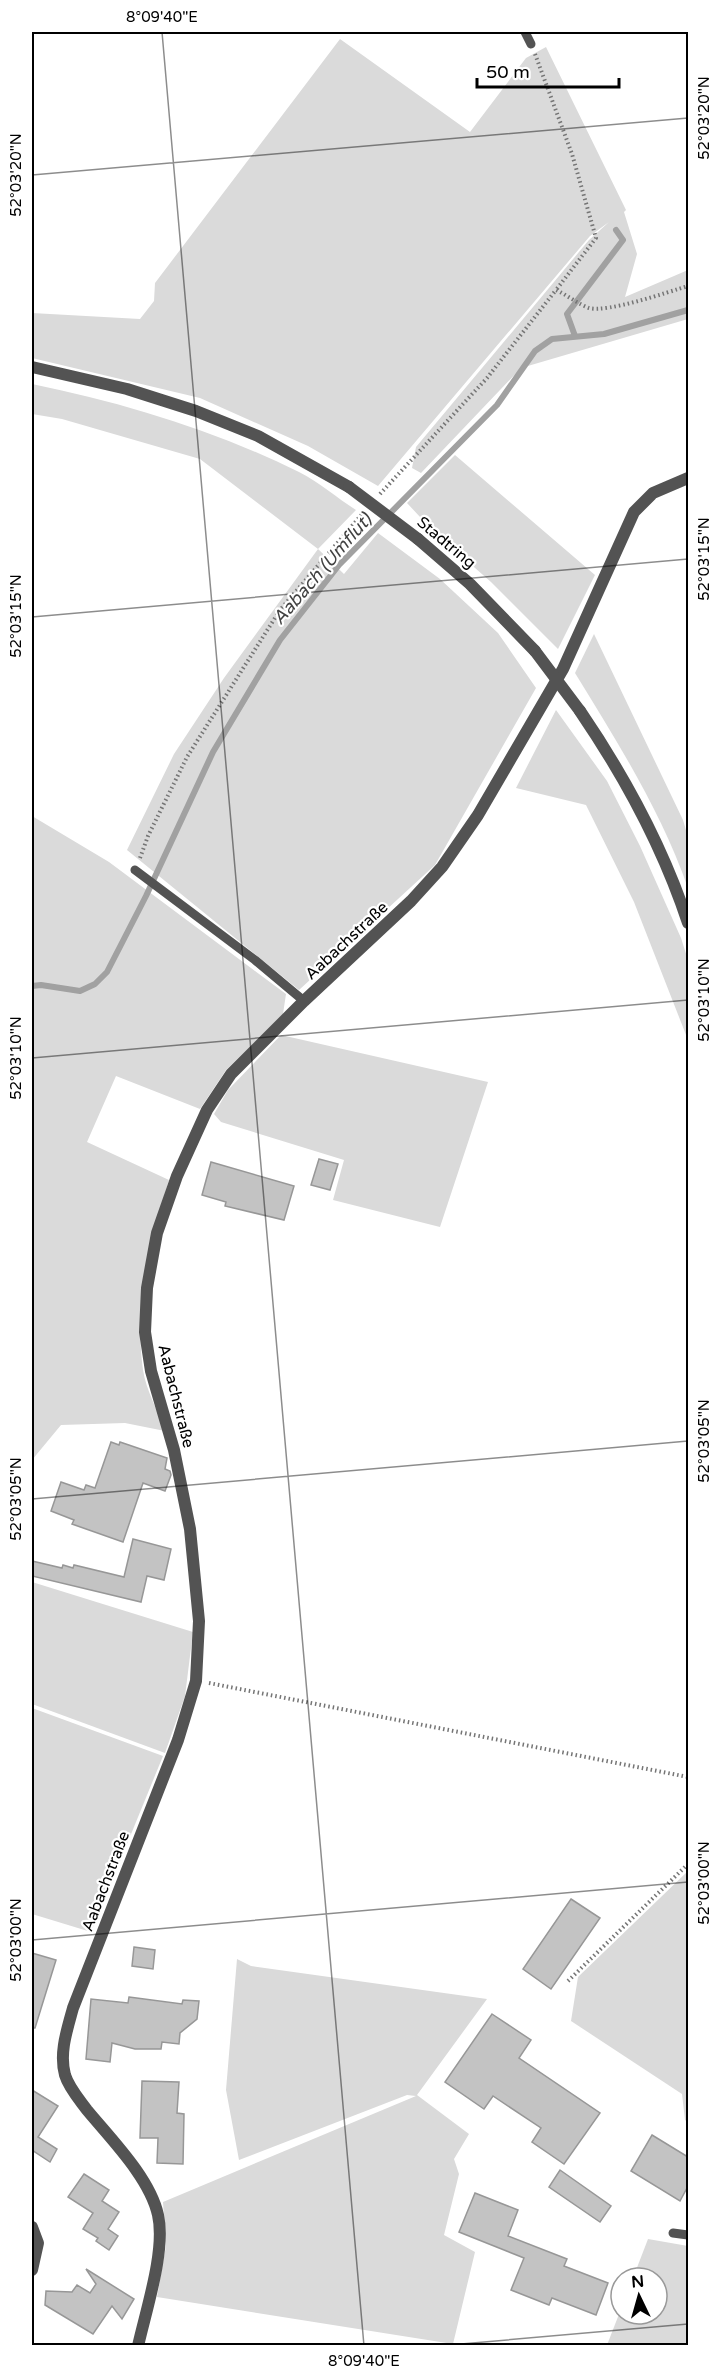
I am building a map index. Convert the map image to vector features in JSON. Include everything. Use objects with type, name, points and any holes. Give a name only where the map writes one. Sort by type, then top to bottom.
[{"type":"street","name":"Stadtring","points":[[32,367],[127,389],[196,411],[258,436],[349,487],[418,539],[470,584],[535,651],[580,711],[613,760],[648,823],[680,896],[688,923]]},
{"type":"street","name":"Aabachstraße","points":[[138,2346],[156,2265],[159,2217],[152,2196],[138,2174],[72,2091],[65,2074],[63,2044],[73,2008],[178,1740],[196,1681],[199,1621],[190,1529],[174,1450],[151,1371],[145,1332],[147,1288],[157,1233],[177,1176],[207,1110],[231,1074],[304,1001],[369,942],[442,867],[498,784],[563,669],[634,512],[653,493],[688,478]]},
{"type":"street","points":[[32,2227],[38,2243],[32,2270]]},
{"type":"lane","points":[[525,32],[531,44]]},
{"type":"lane","points":[[140,873],[255,960],[304,1001]]},
{"type":"lane","points":[[674,2233],[688,2235]]},
{"type":"path","points":[[373,501],[487,378],[596,238],[572,154],[531,44]]},
{"type":"path","points":[[556,290],[569,295],[589,308],[609,308],[688,286]]},
{"type":"path","points":[[140,873],[148,836],[187,758],[280,610],[365,510]]},
{"type":"path","points":[[196,1681],[688,1777]]},
{"type":"path","points":[[568,1981],[688,1864]]},
{"type":"shaded area","points":[[340,39],[470,132],[526,58],[546,47],[626,210],[624,212],[637,254],[625,297],[688,270],[688,319],[521,368],[421,473],[412,468],[416,447],[589,240],[609,222],[590,236],[378,486],[308,446],[200,398],[32,358],[32,313],[140,319],[154,301],[155,283]]},
{"type":"shaded area","points":[[32,384],[134,409],[234,443],[306,476],[356,510],[318,549],[200,459],[62,419],[32,414]]},
{"type":"shaded area","points":[[455,455],[595,575],[558,649],[491,582],[434,532],[407,503]]},
{"type":"shaded area","points":[[378,533],[440,579],[498,633],[536,688],[435,865],[299,990],[127,850],[174,754],[224,678],[318,549],[344,574]]},
{"type":"shaded area","points":[[594,634],[683,820],[688,837],[688,888],[652,805],[623,751],[575,673]]},
{"type":"shaded area","points":[[556,710],[607,781],[640,846],[681,938],[688,960],[688,1040],[634,902],[586,805],[516,788]]},
{"type":"shaded area","points":[[32,816],[109,862],[286,994],[283,1014],[226,1070],[200,1109],[116,1076],[87,1142],[169,1180],[155,1227],[145,1274],[140,1322],[143,1370],[149,1393],[165,1431],[125,1423],[61,1425],[32,1460]]},
{"type":"shaded area","points":[[281,1035],[488,1082],[440,1227],[333,1200],[344,1160],[221,1122],[214,1114],[228,1090]]},
{"type":"shaded area","points":[[32,1582],[193,1632],[185,1696],[165,1753],[32,1704]]},
{"type":"shaded area","points":[[32,1708],[163,1756],[91,1932],[32,1914]]},
{"type":"shaded area","points":[[688,1871],[688,2122],[685,2120],[682,2094],[571,2021],[578,1977]]},
{"type":"shaded area","points":[[237,1959],[251,1966],[487,1999],[417,2095],[469,2134],[454,2159],[459,2174],[444,2235],[475,2252],[453,2344],[157,2297],[166,2246],[163,2202],[416,2096],[407,2095],[239,2160],[226,2090]]},
{"type":"shaded area","points":[[648,2239],[688,2246],[688,2345],[607,2345],[614,2326],[669,2326],[669,2266],[638,2266]]},
{"type":"building","points":[[319,1159],[338,1164],[330,1190],[311,1185]]},
{"type":"building","points":[[211,1162],[294,1186],[284,1220],[225,1206],[226,1202],[202,1195]]},
{"type":"building","points":[[111,1442],[119,1445],[120,1442],[167,1458],[165,1469],[170,1471],[171,1475],[165,1491],[143,1483],[123,1542],[72,1524],[74,1520],[51,1511],[61,1482],[84,1490],[86,1485],[95,1488]]},
{"type":"building","points":[[133,1539],[171,1549],[164,1580],[147,1576],[141,1602],[32,1576],[32,1561],[62,1568],[63,1565],[73,1568],[74,1565],[124,1577]]},
{"type":"building","points":[[571,1899],[600,1918],[551,1989],[523,1969]]},
{"type":"building","points":[[134,1947],[155,1950],[153,1969],[132,1966]]},
{"type":"building","points":[[32,1953],[56,1960],[35,2028],[32,2028]]},
{"type":"building","points":[[129,1997],[182,2004],[183,2000],[199,2001],[197,2019],[180,2033],[179,2044],[162,2042],[161,2049],[135,2049],[112,2043],[110,2062],[86,2059],[91,1999],[128,2003]]},
{"type":"building","points":[[492,2014],[531,2040],[519,2058],[600,2113],[564,2164],[532,2142],[541,2128],[493,2096],[484,2109],[445,2082]]},
{"type":"building","points":[[142,2081],[179,2082],[177,2113],[184,2114],[183,2164],[157,2163],[158,2138],[140,2138]]},
{"type":"building","points":[[32,2090],[58,2106],[38,2137],[57,2149],[50,2162],[32,2150]]},
{"type":"building","points":[[652,2135],[688,2157],[688,2186],[680,2201],[631,2171]]},
{"type":"building","points":[[560,2170],[611,2206],[600,2222],[549,2187]]},
{"type":"building","points":[[84,2174],[109,2190],[102,2201],[119,2212],[108,2229],[118,2236],[109,2250],[96,2241],[98,2238],[83,2229],[93,2213],[68,2197]]},
{"type":"building","points":[[475,2193],[518,2210],[508,2236],[567,2259],[564,2266],[608,2283],[596,2315],[552,2298],[549,2305],[511,2290],[524,2258],[459,2232]]},
{"type":"building","points":[[86,2269],[134,2299],[122,2319],[112,2306],[93,2334],[45,2305],[46,2291],[72,2292],[77,2285],[90,2293],[96,2284]]},
{"type":"waterway","points":[[575,336],[567,314],[623,240],[616,230]]},
{"type":"waterway","name":"Aabach (Umflut)","points":[[32,986],[41,985],[80,991],[95,984],[107,972],[146,896],[213,752],[280,640],[339,565],[497,405],[535,351],[552,339],[604,334],[688,310]]}]
